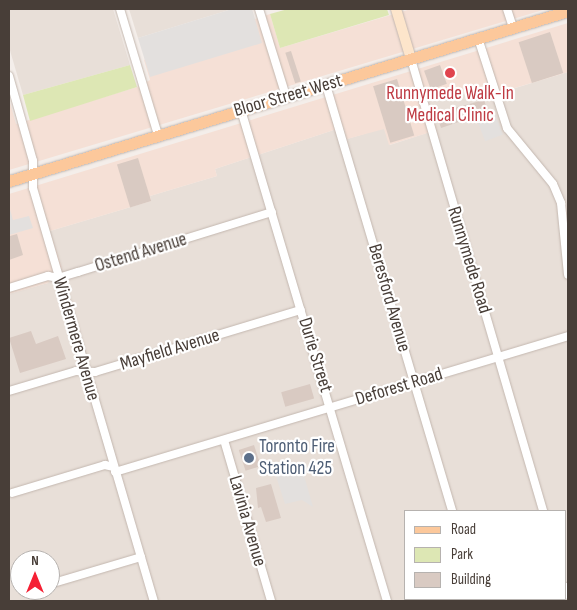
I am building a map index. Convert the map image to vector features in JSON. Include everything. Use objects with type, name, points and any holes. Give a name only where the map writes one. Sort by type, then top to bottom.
[{"type":"main road","name":"Bloor Street West","points":[[9,181],[568,11]]},
{"type":"street","points":[[120,9],[158,135]]},
{"type":"street","points":[[259,9],[286,96]]},
{"type":"street","name":"Runnymede Road","points":[[396,9],[543,510]]},
{"type":"street","points":[[507,9],[513,28]]},
{"type":"street","points":[[478,38],[507,128],[522,150],[548,174],[556,190],[568,275]]},
{"type":"street","name":"Windermere Avenue","points":[[9,76],[33,161],[33,188],[114,470],[154,601]]},
{"type":"street","name":"Beresford Avenue","points":[[326,85],[452,510]]},
{"type":"street","name":"Durie Street","points":[[241,110],[387,601]]},
{"type":"street","name":"Ostend Avenue","points":[[9,288],[48,276],[58,278],[272,212]]},
{"type":"street","name":"Mayfield Avenue","points":[[9,391],[76,371],[86,374],[302,310]]},
{"type":"street","name":"Deforest Road","points":[[12,493],[105,465],[114,470],[224,440],[568,336]]},
{"type":"street","name":"Lavinia Avenue","points":[[224,440],[271,601]]},
{"type":"street","points":[[60,581],[141,557]]},
{"type":"shaded area","points":[[9,9],[113,9],[130,65],[23,95],[9,47]]},
{"type":"shaded area","points":[[129,9],[232,9],[138,38]]},
{"type":"shaded area","points":[[232,9],[255,19],[270,14],[280,48],[411,9],[546,9],[9,170],[9,99],[16,124],[137,87],[150,80],[144,60]]},
{"type":"shaded area","points":[[232,9],[252,9],[262,43],[150,77],[138,38]]},
{"type":"shaded area","points":[[568,23],[568,72],[491,95],[488,85],[428,101],[437,130],[389,145],[384,129],[347,139],[343,127],[215,169],[217,176],[150,196],[151,201],[50,231],[62,268],[48,283],[9,294],[9,194]]},
{"type":"shaded area","points":[[568,72],[568,601],[9,601],[9,294],[48,283],[50,231],[151,201],[150,196],[217,176],[215,169],[343,127],[347,139],[384,128],[390,145],[436,130],[428,101],[488,85],[492,95]]},
{"type":"shaded area","points":[[495,114],[503,135],[485,141],[477,121]]},
{"type":"shaded area","points":[[9,206],[13,220],[29,216],[33,228],[9,235]]},
{"type":"shaded area","points":[[301,465],[313,507],[302,500],[285,504],[275,473]]},
{"type":"green space","points":[[288,9],[387,9],[389,15],[280,48],[270,14]]},
{"type":"green space","points":[[130,65],[137,87],[30,121],[23,95]]},
{"type":"building","points":[[550,32],[563,73],[532,83],[519,42]]},
{"type":"building","points":[[291,51],[301,81],[295,83],[285,53]]},
{"type":"building","points":[[440,65],[447,84],[431,90],[424,71]]},
{"type":"building","points":[[397,79],[414,135],[390,143],[373,86]]},
{"type":"building","points":[[484,100],[488,112],[441,128],[436,113]]},
{"type":"building","points":[[138,158],[151,201],[130,207],[117,164]]},
{"type":"building","points":[[17,234],[23,255],[9,260],[10,236]]},
{"type":"building","points":[[31,331],[36,344],[58,336],[66,359],[20,373],[9,338]]},
{"type":"building","points":[[310,384],[314,398],[285,407],[281,392]]},
{"type":"building","name":"Toronto Fire Station 425","points":[[254,445],[261,466],[246,471],[239,450]]},
{"type":"building","points":[[271,484],[281,518],[266,522],[261,507],[258,508],[256,488]]},
{"type":"place","name":"Runnymede Walk-In Medical Clinic","points":[[450,73]]},
{"type":"place","name":"Toronto Fire Station 425","points":[[249,458]]}]
